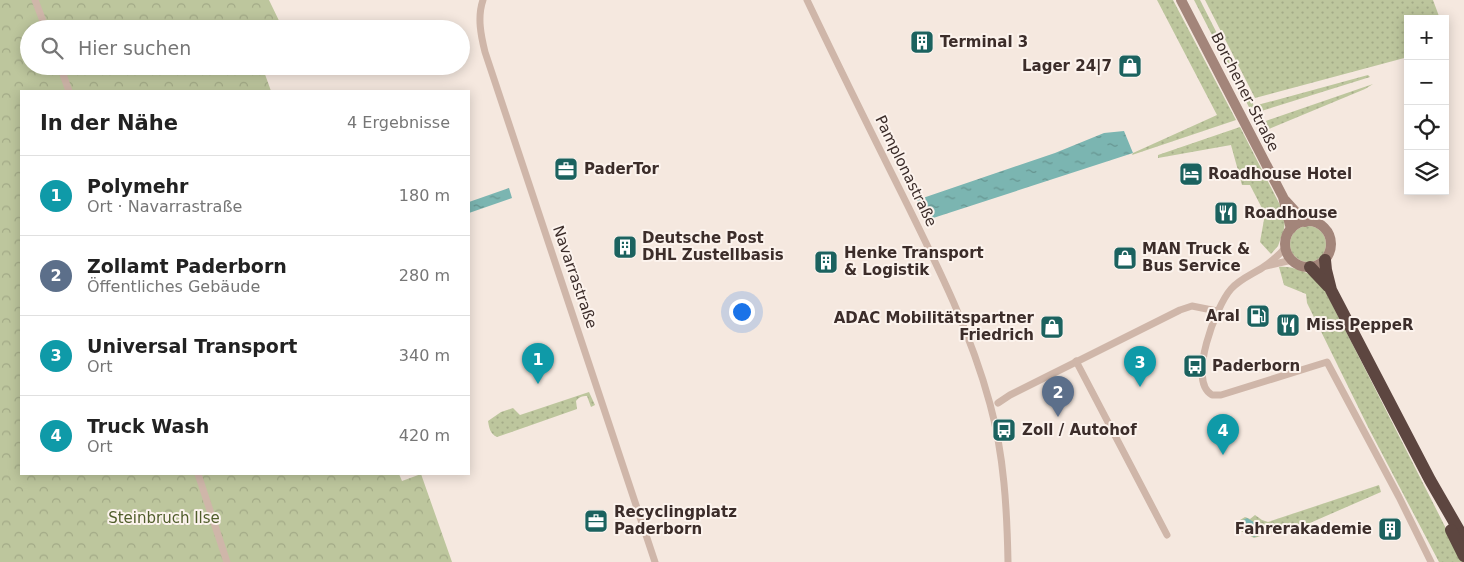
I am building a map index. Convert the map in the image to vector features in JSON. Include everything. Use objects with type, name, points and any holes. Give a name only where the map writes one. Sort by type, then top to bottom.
[{"type":"highway","points":[[1325,260],[1332,290],[1430,480],[1464,539]]},
{"type":"highway","points":[[1310,267],[1332,290]]},
{"type":"highway","points":[[1430,480],[1464,556]]},
{"type":"main road","name":"Borchener Straße","points":[[1181,0],[1283,198],[1291,229]]},
{"type":"main road","name":"Borchener Straße","points":[[1283,198],[1305,222]]},
{"type":"main road","points":[[1305,222],[1319,224],[1329,234],[1331,248],[1325,260],[1310,267],[1300,266],[1292,260],[1286,247],[1288,234],[1291,229],[1305,222]]},
{"type":"street","points":[[35,0],[43,20]]},
{"type":"street","name":"Navarrastraße","points":[[483,0],[480,32],[485,52],[655,562]]},
{"type":"street","name":"Pamplonastraße","points":[[807,0],[940,271],[971,345],[990,404],[1002,468],[1006,506],[1008,562]]},
{"type":"street","points":[[63,75],[69,90]]},
{"type":"street","points":[[1286,247],[1263,267],[1240,279],[1225,296],[1217,311],[1204,352],[1201,374],[1208,393],[1221,395],[1327,362],[1399,497],[1431,562]]},
{"type":"street","points":[[1263,267],[1292,260]]},
{"type":"street","points":[[998,403],[1076,361],[1180,310],[1192,306],[1217,311]]},
{"type":"street","points":[[1076,361],[1167,536]]},
{"type":"street","points":[[198,475],[227,562]]},
{"type":"green space","name":"Steinbruch Ilse","points":[[0,0],[269,0],[279,20],[20,20],[20,75],[265,75],[271,90],[20,90],[20,475],[399,475],[402,481],[421,475],[452,562],[0,562]]},
{"type":"green space","points":[[1157,0],[1173,0],[1236,120],[1132,155],[1217,115]]},
{"type":"green space","points":[[1194,0],[1200,0],[1254,106],[1368,75],[1370,77],[1258,112],[1251,111]]},
{"type":"green space","points":[[1205,0],[1433,0],[1439,15],[1404,15],[1404,58],[1255,98]]},
{"type":"green space","points":[[1373,84],[1264,131],[1260,123]]},
{"type":"green space","points":[[1240,127],[1281,207],[1285,220],[1278,246],[1271,254],[1260,242],[1265,214],[1250,185],[1242,185],[1231,145],[1158,158],[1158,155]]},
{"type":"green space","points":[[1308,226],[1321,231],[1326,244],[1321,257],[1308,262],[1295,257],[1290,244],[1295,231]]},
{"type":"green space","points":[[1279,267],[1303,271],[1316,279],[1322,287],[1463,562],[1439,562],[1368,427],[1307,303],[1306,294],[1284,285]]},
{"type":"green space","points":[[589,392],[595,405],[591,407],[587,396],[582,397],[576,401],[577,409],[497,437],[490,430],[488,421],[501,412],[513,408],[520,415]]},
{"type":"green space","points":[[1379,485],[1381,492],[1303,526],[1294,525],[1254,538],[1241,531],[1239,526],[1240,520],[1245,517],[1250,519],[1255,515],[1268,522]]},
{"type":"water","points":[[1124,131],[1133,153],[927,220],[917,200],[1055,153],[1104,133]]},
{"type":"water","points":[[509,188],[512,198],[470,213],[470,202]]},
{"type":"water","points":[[1247,518],[1257,524],[1269,526],[1271,530],[1254,537],[1240,527],[1243,520]]},
{"type":"place","name":"Terminal 3","points":[[922,42]]},
{"type":"place","name":"Lager 24|7","points":[[1130,66]]},
{"type":"place","name":"PaderTor","points":[[566,169]]},
{"type":"place","name":"Roadhouse Hotel","points":[[1191,174]]},
{"type":"place","name":"Roadhouse","points":[[1226,213]]},
{"type":"place","name":"Deutsche Post DHL Zustellbasis","points":[[625,247]]},
{"type":"place","name":"MAN Truck & Bus Service","points":[[1125,258]]},
{"type":"place","name":"Henke Transport & Logistik","points":[[826,262]]},
{"type":"place","name":"Aral","points":[[1258,316]]},
{"type":"place","name":"Miss PeppeR","points":[[1288,325]]},
{"type":"place","name":"ADAC Mobilitätspartner Friedrich","points":[[1052,327]]},
{"type":"place","name":"Paderborn","points":[[1195,366]]},
{"type":"place","name":"Polymehr","points":[[538,384]]},
{"type":"place","name":"Universal Transport","points":[[1140,387]]},
{"type":"place","name":"Zollamt Paderborn","points":[[1058,417]]},
{"type":"place","name":"Zoll / Autohof","points":[[1004,430]]},
{"type":"place","name":"Truck Wash","points":[[1223,455]]},
{"type":"place","name":"Recyclingplatz Paderborn","points":[[596,521]]},
{"type":"place","name":"Fahrerakademie","points":[[1390,529]]}]
